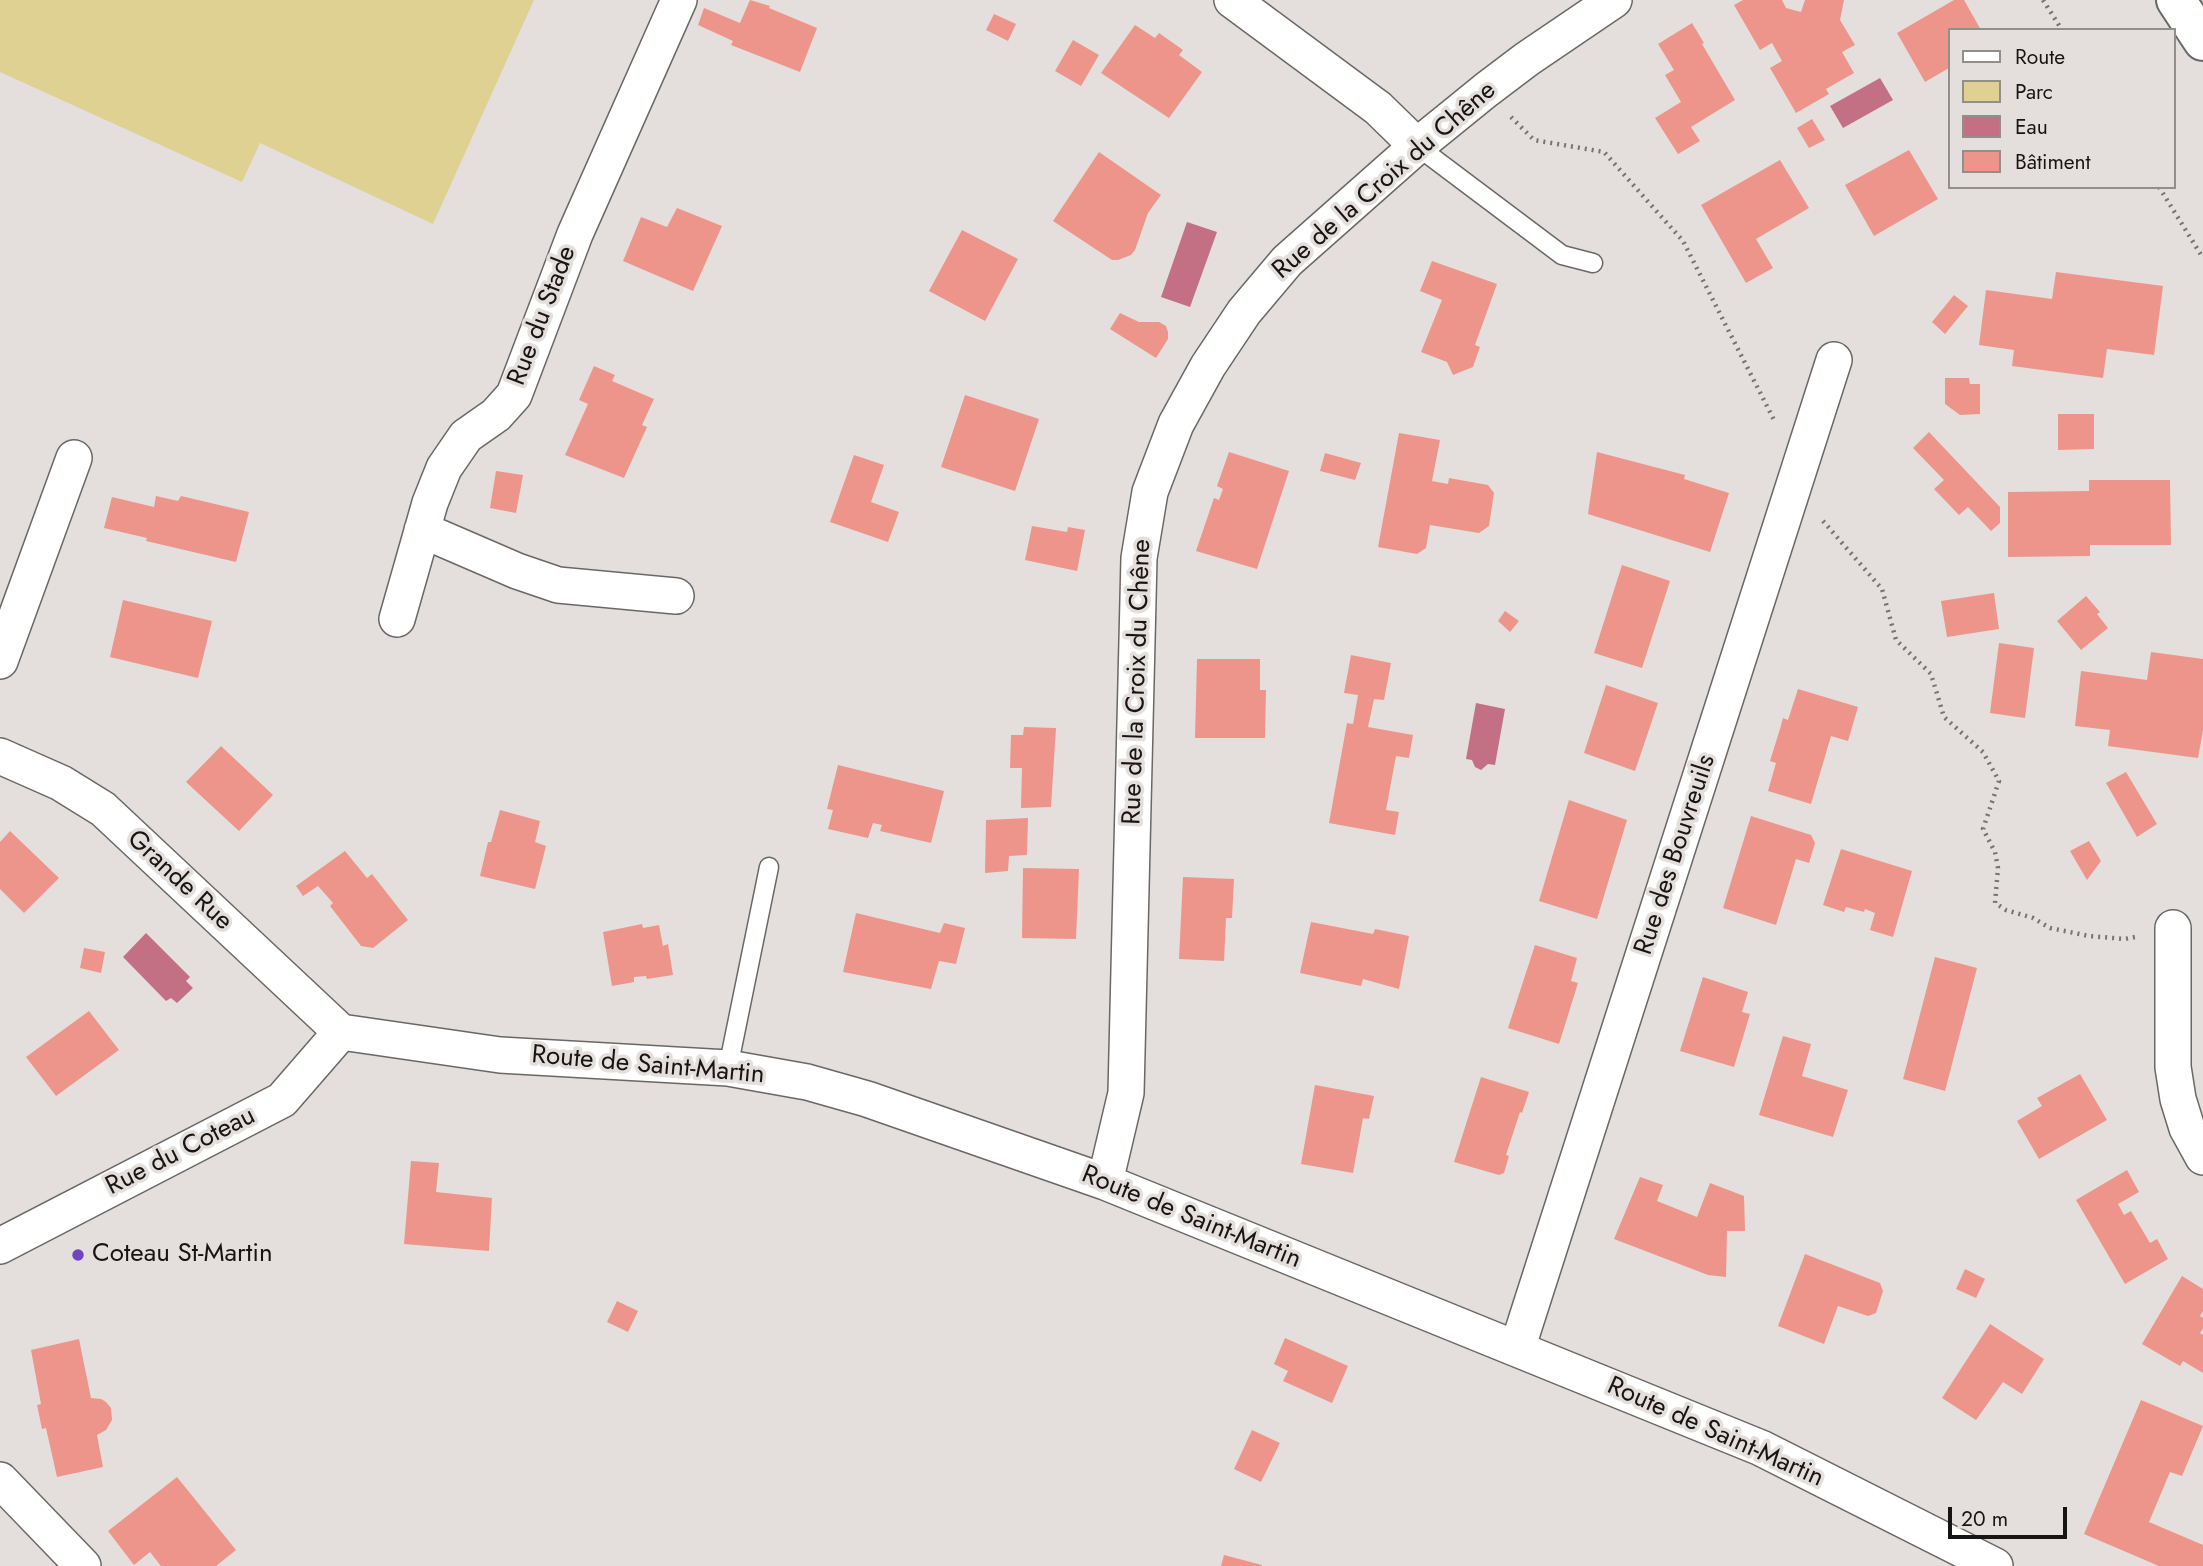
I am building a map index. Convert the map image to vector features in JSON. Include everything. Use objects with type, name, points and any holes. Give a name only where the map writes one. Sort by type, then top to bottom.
[{"type":"main road","points":[[2176,0],[2203,41]]},
{"type":"street","name":"Rue du Stade","points":[[397,618],[422,530],[444,468],[466,436],[496,415],[514,395],[575,234],[679,0]]},
{"type":"street","points":[[1232,0],[1378,108],[1417,146]]},
{"type":"street","name":"Rue de la Croix du Chêne","points":[[1105,1182],[1126,1093],[1139,558],[1150,492],[1176,424],[1208,366],[1244,312],[1287,261],[1417,146],[1486,90],[1614,0]]},
{"type":"street","name":"Rue des Bouvreuils","points":[[1517,1349],[1834,360]]},
{"type":"street","points":[[0,661],[74,458]]},
{"type":"street","points":[[422,530],[517,571],[558,585],[676,596]]},
{"type":"street","name":"Grande Rue","points":[[0,756],[61,783],[103,809],[341,1032]]},
{"type":"street","points":[[2173,928],[2173,1067],[2178,1099],[2187,1128],[2203,1157]]},
{"type":"street","name":"Route de Saint-Martin","points":[[341,1032],[500,1055],[728,1068],[807,1082],[867,1099],[1105,1182],[1761,1448],[1995,1566]]},
{"type":"street","name":"Rue du Coteau","points":[[0,1246],[282,1100],[341,1032]]},
{"type":"street","points":[[0,1480],[83,1566]]},
{"type":"lane","points":[[1417,146],[1562,254],[1592,263]]},
{"type":"lane","points":[[728,1068],[769,867]]},
{"type":"path","points":[[2043,0],[2061,28]]},
{"type":"path","points":[[1486,90],[1534,140],[1604,152],[1683,241],[1799,469]]},
{"type":"path","points":[[2160,189],[2203,258]]},
{"type":"path","points":[[1786,509],[1822,520],[1882,589],[1896,640],[1931,674],[1944,717],[1983,752],[1999,781],[1983,828],[1995,852],[1998,868],[1995,903],[2050,928],[2089,936],[2125,939],[2173,928]]},
{"type":"green space","points":[[0,0],[534,0],[433,224],[260,143],[242,182],[0,72]]},
{"type":"water","points":[[1880,78],[1893,100],[1843,128],[1830,106]]},
{"type":"water","points":[[1187,222],[1217,232],[1190,307],[1161,297]]},
{"type":"water","points":[[1476,703],[1505,709],[1495,765],[1488,764],[1481,770],[1475,767],[1472,760],[1466,759]]},
{"type":"water","points":[[146,933],[190,977],[186,981],[193,988],[177,1003],[171,998],[166,1001],[123,957]]},
{"type":"building","points":[[750,0],[770,6],[769,8],[817,28],[800,72],[731,45],[733,41],[698,25],[704,8],[740,23]]},
{"type":"building","points":[[1743,0],[1782,0],[1786,8],[1801,12],[1805,0],[1844,0],[1840,20],[1855,45],[1842,52],[1854,73],[1826,89],[1829,94],[1796,113],[1770,68],[1782,61],[1772,43],[1760,50],[1734,5]]},
{"type":"building","points":[[1954,0],[1964,0],[1980,28],[1948,28],[1948,69],[1925,82],[1897,33]]},
{"type":"building","points":[[994,14],[1016,24],[1008,41],[986,30]]},
{"type":"building","points":[[1692,23],[1735,100],[1691,127],[1700,141],[1678,154],[1655,118],[1681,102],[1665,75],[1674,70],[1658,44]]},
{"type":"building","points":[[1135,25],[1155,38],[1159,33],[1183,50],[1179,55],[1202,72],[1169,118],[1101,73]]},
{"type":"building","points":[[1073,40],[1099,55],[1081,86],[1055,71]]},
{"type":"building","points":[[1812,119],[1825,140],[1809,148],[1797,128]]},
{"type":"building","points":[[1909,150],[1938,199],[1874,236],[1845,185]]},
{"type":"building","points":[[1099,152],[1161,195],[1148,213],[1135,250],[1131,255],[1118,260],[1112,260],[1053,221]]},
{"type":"building","points":[[1780,160],[1809,208],[1756,239],[1773,268],[1746,283],[1701,205]]},
{"type":"building","points":[[677,208],[722,226],[693,291],[623,261],[641,217],[667,227]]},
{"type":"building","points":[[962,230],[1018,259],[985,321],[929,291]]},
{"type":"building","points":[[1432,261],[1497,284],[1475,345],[1480,347],[1473,367],[1453,375],[1447,362],[1421,352],[1442,300],[1420,291]]},
{"type":"building","points":[[2056,272],[2163,286],[2154,355],[2107,349],[2103,378],[2012,366],[2014,350],[1979,345],[1986,290],[2052,299]]},
{"type":"building","points":[[1954,295],[1968,306],[1945,334],[1932,322]]},
{"type":"building","points":[[1120,313],[1139,322],[1159,322],[1166,326],[1168,339],[1156,358],[1110,329]]},
{"type":"building","points":[[594,366],[615,375],[612,381],[654,399],[642,425],[647,427],[624,478],[565,455],[588,404],[579,400]]},
{"type":"building","points":[[1945,378],[1969,378],[1970,384],[1980,384],[1980,414],[1960,415],[1945,404]]},
{"type":"building","points":[[965,395],[1039,419],[1015,491],[941,467]]},
{"type":"building","points":[[2058,414],[2094,414],[2094,449],[2058,450]]},
{"type":"building","points":[[1929,432],[2000,507],[2000,523],[1991,531],[1968,507],[1959,515],[1934,489],[1944,480],[1913,448]]},
{"type":"building","points":[[1399,433],[1440,440],[1432,481],[1448,484],[1449,478],[1488,485],[1494,493],[1489,526],[1479,533],[1430,525],[1426,548],[1417,554],[1378,547]]},
{"type":"building","points":[[1229,452],[1289,471],[1257,569],[1196,551],[1214,498],[1219,500],[1223,489],[1217,486]]},
{"type":"building","points":[[1597,452],[1685,475],[1684,479],[1729,493],[1710,552],[1588,514]]},
{"type":"building","points":[[1325,453],[1361,463],[1355,480],[1320,471]]},
{"type":"building","points":[[854,455],[884,465],[871,502],[899,512],[888,542],[830,522]]},
{"type":"building","points":[[496,471],[523,475],[516,513],[490,508]]},
{"type":"building","points":[[2089,480],[2170,480],[2171,545],[2090,545],[2090,556],[2008,557],[2008,492],[2089,491]]},
{"type":"building","points":[[156,496],[178,501],[181,496],[249,512],[236,562],[146,541],[147,538],[104,528],[112,497],[154,507]]},
{"type":"building","points":[[1032,526],[1067,532],[1068,527],[1085,530],[1077,571],[1025,560]]},
{"type":"building","points":[[1622,565],[1670,581],[1642,668],[1594,653]]},
{"type":"building","points":[[1994,593],[1999,629],[1947,637],[1941,601]]},
{"type":"building","points":[[2086,596],[2100,612],[2097,614],[2108,628],[2081,650],[2057,621]]},
{"type":"building","points":[[123,600],[212,621],[198,678],[110,657]]},
{"type":"building","points":[[1505,611],[1519,621],[1510,632],[1498,621]]},
{"type":"building","points":[[1999,643],[2034,648],[2025,718],[1990,713]]},
{"type":"building","points":[[2151,652],[2203,659],[2203,730],[2198,758],[2108,746],[2110,730],[2075,726],[2081,671],[2147,680]]},
{"type":"building","points":[[1351,655],[1391,663],[1384,700],[1374,699],[1368,727],[1413,735],[1409,758],[1396,756],[1386,810],[1399,812],[1395,835],[1329,823],[1347,723],[1353,724],[1358,695],[1344,693]]},
{"type":"building","points":[[1197,659],[1260,659],[1260,690],[1266,690],[1265,738],[1195,738]]},
{"type":"building","points":[[1606,685],[1658,703],[1635,771],[1584,753]]},
{"type":"building","points":[[1798,689],[1858,707],[1848,741],[1831,736],[1811,804],[1768,791],[1776,763],[1770,761],[1783,718],[1788,720]]},
{"type":"building","points":[[1024,727],[1056,728],[1051,807],[1021,808],[1022,768],[1010,768],[1011,735],[1023,735]]},
{"type":"building","points":[[221,746],[273,795],[239,831],[186,782]]},
{"type":"building","points":[[838,765],[944,791],[931,843],[880,831],[882,825],[873,823],[868,838],[828,829],[833,810],[827,809]]},
{"type":"building","points":[[2126,772],[2157,824],[2137,837],[2106,783]]},
{"type":"building","points":[[1569,800],[1627,820],[1597,919],[1539,901]]},
{"type":"building","points":[[500,810],[540,821],[535,842],[546,846],[535,889],[480,876],[488,842],[491,842]]},
{"type":"building","points":[[1751,816],[1811,835],[1815,843],[1809,863],[1796,859],[1776,925],[1723,908]]},
{"type":"building","points":[[1028,818],[1027,855],[1009,856],[1008,871],[985,873],[986,820]]},
{"type":"building","points":[[10,831],[59,878],[24,913],[0,889],[0,842]]},
{"type":"building","points":[[2089,841],[2101,861],[2087,880],[2070,851]]},
{"type":"building","points":[[1841,849],[1912,871],[1893,937],[1870,930],[1875,913],[1846,907],[1844,912],[1823,905]]},
{"type":"building","points":[[345,851],[367,878],[372,874],[408,920],[373,948],[361,946],[330,906],[333,903],[318,886],[303,896],[296,886]]},
{"type":"building","points":[[1023,868],[1079,869],[1076,939],[1022,938]]},
{"type":"building","points":[[1183,877],[1234,879],[1232,918],[1226,918],[1224,961],[1179,959]]},
{"type":"building","points":[[856,913],[940,933],[944,923],[965,928],[956,964],[939,961],[931,989],[843,972]]},
{"type":"building","points":[[1311,922],[1373,934],[1375,929],[1409,936],[1399,989],[1363,979],[1361,986],[1300,973]]},
{"type":"building","points":[[642,924],[643,928],[659,925],[663,946],[668,944],[673,975],[647,979],[646,976],[634,977],[634,982],[612,986],[603,932]]},
{"type":"building","points":[[1535,945],[1577,958],[1571,981],[1578,983],[1559,1044],[1508,1028]]},
{"type":"building","points":[[84,948],[105,952],[101,973],[80,968]]},
{"type":"building","points":[[1935,957],[1977,968],[1945,1091],[1903,1079]]},
{"type":"building","points":[[1703,977],[1748,992],[1742,1012],[1750,1014],[1734,1067],[1680,1051]]},
{"type":"building","points":[[89,1011],[119,1050],[56,1096],[26,1057]]},
{"type":"building","points":[[1783,1036],[1811,1044],[1802,1076],[1848,1090],[1833,1137],[1759,1115]]},
{"type":"building","points":[[2080,1074],[2107,1120],[2039,1159],[2017,1121],[2042,1106],[2037,1098]]},
{"type":"building","points":[[1481,1077],[1529,1092],[1506,1155],[1509,1156],[1504,1173],[1499,1175],[1454,1162]]},
{"type":"building","points":[[1315,1085],[1374,1096],[1369,1119],[1363,1118],[1353,1173],[1301,1164]]},
{"type":"building","points":[[411,1161],[439,1163],[436,1192],[492,1198],[489,1251],[404,1244]]},
{"type":"building","points":[[2127,1170],[2139,1192],[2118,1204],[2124,1215],[2131,1211],[2150,1243],[2157,1239],[2168,1259],[2125,1284],[2076,1200]]},
{"type":"building","points":[[1640,1177],[1663,1185],[1657,1201],[1697,1217],[1710,1183],[1744,1196],[1745,1231],[1727,1231],[1726,1277],[1708,1275],[1614,1239]]},
{"type":"building","points":[[1805,1254],[1880,1283],[1883,1291],[1876,1313],[1868,1316],[1838,1306],[1824,1344],[1778,1326]]},
{"type":"building","points":[[1965,1269],[1985,1279],[1976,1298],[1956,1289]]},
{"type":"building","points":[[2182,1276],[2203,1289],[2203,1311],[2200,1316],[2203,1318],[2203,1328],[2200,1333],[2203,1335],[2203,1373],[2183,1361],[2180,1366],[2142,1344]]},
{"type":"building","points":[[617,1301],[638,1311],[628,1332],[607,1322]]},
{"type":"building","points":[[1990,1324],[2044,1359],[2022,1394],[2003,1382],[1976,1420],[1942,1398]]},
{"type":"building","points":[[1285,1338],[1348,1366],[1332,1403],[1283,1381],[1288,1371],[1274,1364]]},
{"type":"building","points":[[79,1339],[91,1398],[106,1402],[111,1408],[112,1420],[106,1430],[97,1435],[103,1467],[57,1477],[46,1428],[42,1429],[37,1405],[41,1404],[31,1350]]},
{"type":"building","points":[[2141,1400],[2203,1426],[2182,1476],[2170,1472],[2149,1522],[2203,1545],[2203,1566],[2159,1566],[2084,1534]]},
{"type":"building","points":[[1252,1430],[1280,1443],[1261,1482],[1234,1469]]},
{"type":"building","points":[[177,1477],[236,1550],[216,1566],[161,1566],[150,1552],[134,1565],[108,1531]]},
{"type":"building","points":[[1224,1555],[1262,1565],[1262,1566],[1221,1566]]},
{"type":"place","name":"Coteau St-Martin","points":[[78,1255]]}]
